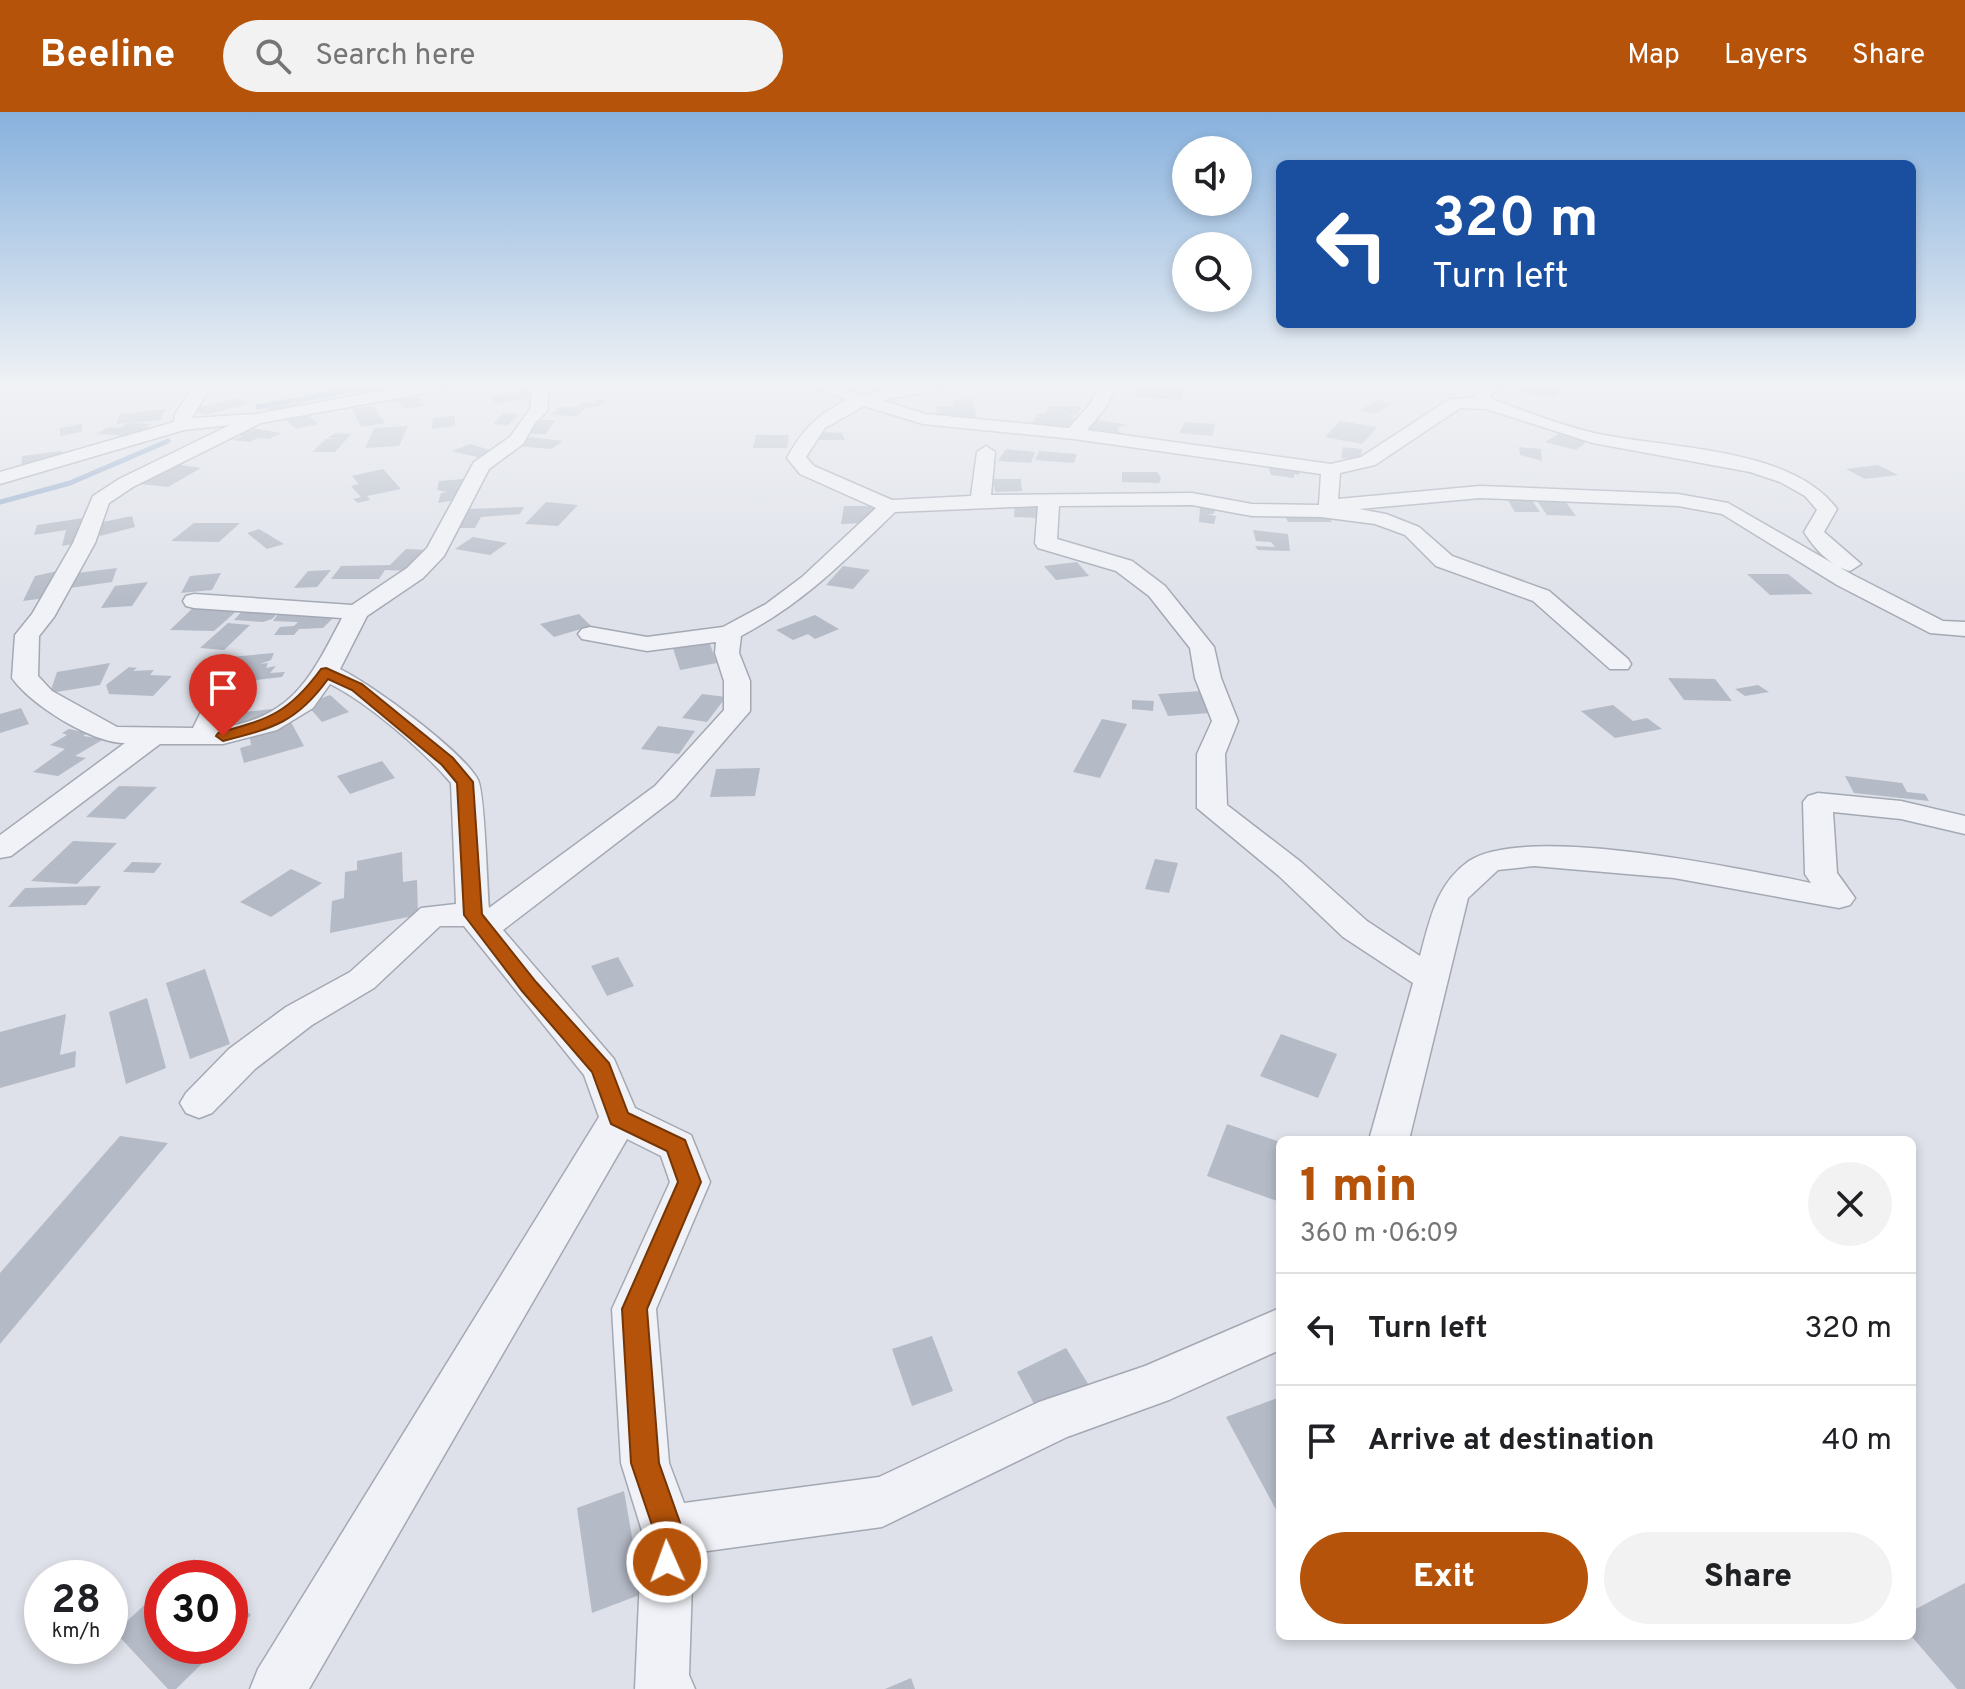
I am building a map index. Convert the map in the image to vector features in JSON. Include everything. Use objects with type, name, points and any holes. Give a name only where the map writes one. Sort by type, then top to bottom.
[{"type":"street","points":[[0,478],[63,460]]},
{"type":"street","points":[[174,460],[100,500],[84,543],[42,617],[27,635],[25,678],[43,696],[112,735],[223,736],[268,724],[304,702],[326,672],[357,612],[415,573],[436,551],[481,466],[490,460]]},
{"type":"street","points":[[797,460],[807,470],[889,506],[980,501],[1192,499],[1252,510],[1321,511],[1379,518],[1412,531],[1444,561],[1541,596],[1619,664]]},
{"type":"street","points":[[980,501],[985,460]]},
{"type":"street","points":[[1257,460],[1331,470],[1370,460]]},
{"type":"street","points":[[1715,460],[1756,467],[1789,478],[1820,497],[1827,509],[1814,532],[1822,544],[1899,597],[1930,614],[1965,627]]},
{"type":"street","points":[[1331,470],[1328,503],[1345,506],[1480,492],[1678,500],[1728,509],[1845,580],[1938,628],[1965,627]]},
{"type":"street","points":[[1049,500],[1046,543],[1124,566],[1157,591],[1202,647],[1208,678],[1225,721],[1211,754],[1212,808],[1290,869],[1355,929],[1431,979]]},
{"type":"street","points":[[590,634],[647,644],[729,633],[774,609],[810,582],[889,506]]},
{"type":"street","points":[[194,601],[357,612]]},
{"type":"street","points":[[199,1103],[242,1059],[299,1016],[362,980],[432,915],[479,922],[665,792],[737,711],[737,681],[727,653],[729,633]]},
{"type":"street","points":[[326,672],[357,687],[448,762],[465,782],[479,922],[601,1069],[619,1118],[677,1146],[690,1182],[634,1309],[645,1463],[668,1531],[661,1684],[667,1689]]},
{"type":"street","points":[[202,736],[230,679]]},
{"type":"street","points":[[0,849],[154,735]]},
{"type":"street","points":[[1390,1136],[1453,896],[1478,869],[1496,860],[1556,857],[1605,860],[1725,876],[1839,898],[1821,874],[1818,802],[1901,810],[1965,825]]},
{"type":"street","points":[[278,1689],[619,1118]]},
{"type":"street","points":[[668,1531],[882,1502],[1056,1418],[1153,1385],[1276,1330]]},
{"type":"building","points":[[22,460],[60,460],[60,461],[21,467]]},
{"type":"building","points":[[999,460],[1032,460],[1031,463]]},
{"type":"building","points":[[1035,460],[1075,460],[1074,463]]},
{"type":"building","points":[[174,464],[201,468],[168,487],[140,484]]},
{"type":"building","points":[[1268,465],[1300,469],[1299,475],[1294,474],[1294,478],[1271,475]]},
{"type":"building","points":[[1878,465],[1898,475],[1865,479],[1846,469]]},
{"type":"building","points":[[383,469],[401,489],[367,496],[370,500],[358,503],[353,499],[361,497],[351,486],[359,484],[352,476]]},
{"type":"building","points":[[1122,472],[1157,472],[1161,478],[1159,483],[1122,482]]},
{"type":"building","points":[[464,479],[461,499],[438,503],[441,493],[447,492],[437,490],[439,481]]},
{"type":"building","points":[[993,479],[1021,479],[1022,491],[995,492]]},
{"type":"building","points":[[1505,496],[1529,496],[1540,512],[1515,512]]},
{"type":"building","points":[[1537,501],[1565,501],[1576,516],[1547,515]]},
{"type":"building","points":[[546,502],[578,505],[558,526],[525,524]]},
{"type":"building","points":[[1015,503],[1042,503],[1041,518],[1014,517]]},
{"type":"building","points":[[844,506],[876,506],[874,516],[867,523],[841,524]]},
{"type":"building","points":[[524,507],[520,514],[481,517],[475,528],[456,528],[468,509]]},
{"type":"building","points":[[1200,508],[1216,509],[1213,514],[1207,514],[1216,516],[1214,524],[1199,522]]},
{"type":"building","points":[[1284,514],[1327,515],[1332,522],[1288,522]]},
{"type":"building","points":[[132,516],[135,527],[100,536],[98,523]]},
{"type":"building","points":[[90,517],[84,542],[62,546],[66,530],[34,535],[37,525]]},
{"type":"building","points":[[194,523],[240,523],[219,542],[171,541]]},
{"type":"building","points":[[259,529],[284,544],[267,549],[247,533]]},
{"type":"building","points":[[1253,530],[1288,534],[1290,551],[1258,550],[1255,546],[1275,547],[1271,542],[1256,541]]},
{"type":"building","points":[[473,537],[507,543],[490,555],[455,549]]},
{"type":"building","points":[[406,549],[430,550],[410,571],[385,570],[379,579],[331,579],[341,566],[390,565]]},
{"type":"building","points":[[1077,562],[1089,576],[1056,580],[1044,566]]},
{"type":"building","points":[[843,566],[870,570],[853,589],[826,585]]},
{"type":"building","points":[[117,568],[112,582],[70,588],[77,573]]},
{"type":"building","points":[[331,570],[317,587],[294,588],[308,571]]},
{"type":"building","points":[[57,571],[45,598],[23,601],[35,576]]},
{"type":"building","points":[[221,573],[212,590],[181,593],[190,576]]},
{"type":"building","points":[[1747,574],[1788,574],[1813,594],[1770,595]]},
{"type":"building","points":[[148,582],[132,606],[101,608],[115,586]]},
{"type":"building","points":[[196,605],[240,608],[214,631],[170,630]]},
{"type":"building","points":[[245,608],[281,610],[272,619],[263,622],[234,620]]},
{"type":"building","points":[[281,610],[337,614],[323,628],[299,629],[294,635],[274,635],[280,627],[294,626],[298,622],[273,621]]},
{"type":"building","points":[[579,614],[591,626],[554,637],[540,624]]},
{"type":"building","points":[[815,615],[839,629],[815,639],[808,634],[793,640],[776,630]]},
{"type":"building","points":[[228,623],[250,625],[224,650],[200,648]]},
{"type":"building","points":[[708,639],[717,663],[680,670],[672,645]]},
{"type":"building","points":[[274,653],[271,660],[260,664],[268,663],[266,668],[276,666],[270,673],[285,672],[282,677],[247,681],[251,675],[226,677],[224,674],[231,657]]},
{"type":"building","points":[[110,663],[100,685],[50,693],[57,672]]},
{"type":"building","points":[[129,667],[137,668],[133,671],[154,670],[150,675],[172,676],[153,696],[109,694],[106,685]]},
{"type":"building","points":[[1668,678],[1715,679],[1732,701],[1684,700]]},
{"type":"building","points":[[1758,685],[1769,692],[1745,696],[1735,689]]},
{"type":"building","points":[[1201,691],[1211,713],[1168,716],[1158,694]]},
{"type":"building","points":[[702,694],[726,697],[707,722],[682,718]]},
{"type":"building","points":[[330,695],[349,712],[322,722],[306,704]]},
{"type":"building","points":[[1132,700],[1154,701],[1153,711],[1132,709]]},
{"type":"building","points":[[1613,705],[1633,721],[1647,718],[1662,729],[1615,738],[1581,711]]},
{"type":"building","points":[[21,708],[29,724],[0,733],[0,714]]},
{"type":"building","points":[[272,709],[265,722],[218,731],[225,714]]},
{"type":"building","points":[[1102,719],[1127,724],[1100,778],[1073,772]]},
{"type":"building","points":[[291,722],[304,746],[244,763],[240,748],[251,745],[249,733]]},
{"type":"building","points":[[658,726],[695,731],[679,754],[641,749]]},
{"type":"building","points":[[69,729],[88,733],[83,736],[104,739],[75,756],[86,758],[58,776],[33,772],[65,749],[50,745],[67,735],[62,733]]},
{"type":"building","points":[[382,761],[395,778],[350,794],[337,776]]},
{"type":"building","points":[[760,768],[755,796],[710,797],[716,769]]},
{"type":"building","points":[[1845,776],[1902,783],[1907,792],[1925,794],[1929,801],[1854,793]]},
{"type":"building","points":[[119,786],[157,787],[125,819],[86,817]]},
{"type":"building","points":[[73,841],[117,843],[77,884],[31,881]]},
{"type":"building","points":[[402,852],[403,882],[417,880],[418,915],[330,933],[332,901],[344,898],[345,872],[357,870],[357,861]]},
{"type":"building","points":[[1155,859],[1178,863],[1169,893],[1145,889]]},
{"type":"building","points":[[132,862],[162,863],[154,873],[123,872]]},
{"type":"building","points":[[291,869],[322,883],[271,917],[240,902]]},
{"type":"building","points":[[101,886],[86,905],[8,907],[25,888]]},
{"type":"building","points":[[618,957],[634,986],[607,996],[591,966]]},
{"type":"building","points":[[205,969],[230,1044],[190,1059],[166,983]]},
{"type":"building","points":[[147,998],[166,1068],[126,1084],[109,1012]]},
{"type":"building","points":[[66,1014],[60,1055],[76,1051],[75,1067],[0,1088],[0,1032]]},
{"type":"building","points":[[1281,1034],[1337,1054],[1318,1098],[1260,1076]]},
{"type":"building","points":[[1227,1124],[1276,1141],[1276,1201],[1207,1176]]},
{"type":"building","points":[[120,1136],[168,1143],[0,1344],[0,1273]]},
{"type":"building","points":[[932,1336],[953,1391],[912,1406],[892,1349]]},
{"type":"building","points":[[1066,1348],[1090,1387],[1039,1413],[1017,1372]]},
{"type":"building","points":[[1276,1398],[1276,1510],[1226,1417]]},
{"type":"building","points":[[624,1491],[642,1594],[592,1613],[577,1508]]},
{"type":"building","points":[[1965,1583],[1965,1689],[1957,1689],[1915,1640],[1916,1609]]},
{"type":"building","points":[[144,1605],[144,1663],[128,1646],[128,1620]]},
{"type":"building","points":[[145,1664],[202,1664],[176,1689],[168,1689]]},
{"type":"building","points":[[911,1678],[915,1689],[885,1689]]},
{"type":"waterway","points":[[0,502],[70,483],[125,460]]},
{"type":"route","points":[[223,736],[268,724],[304,702],[326,672],[357,687],[448,762],[465,782],[473,915],[601,1069],[619,1118],[677,1146],[690,1182],[634,1309],[645,1463],[668,1531],[667,1562]]}]
